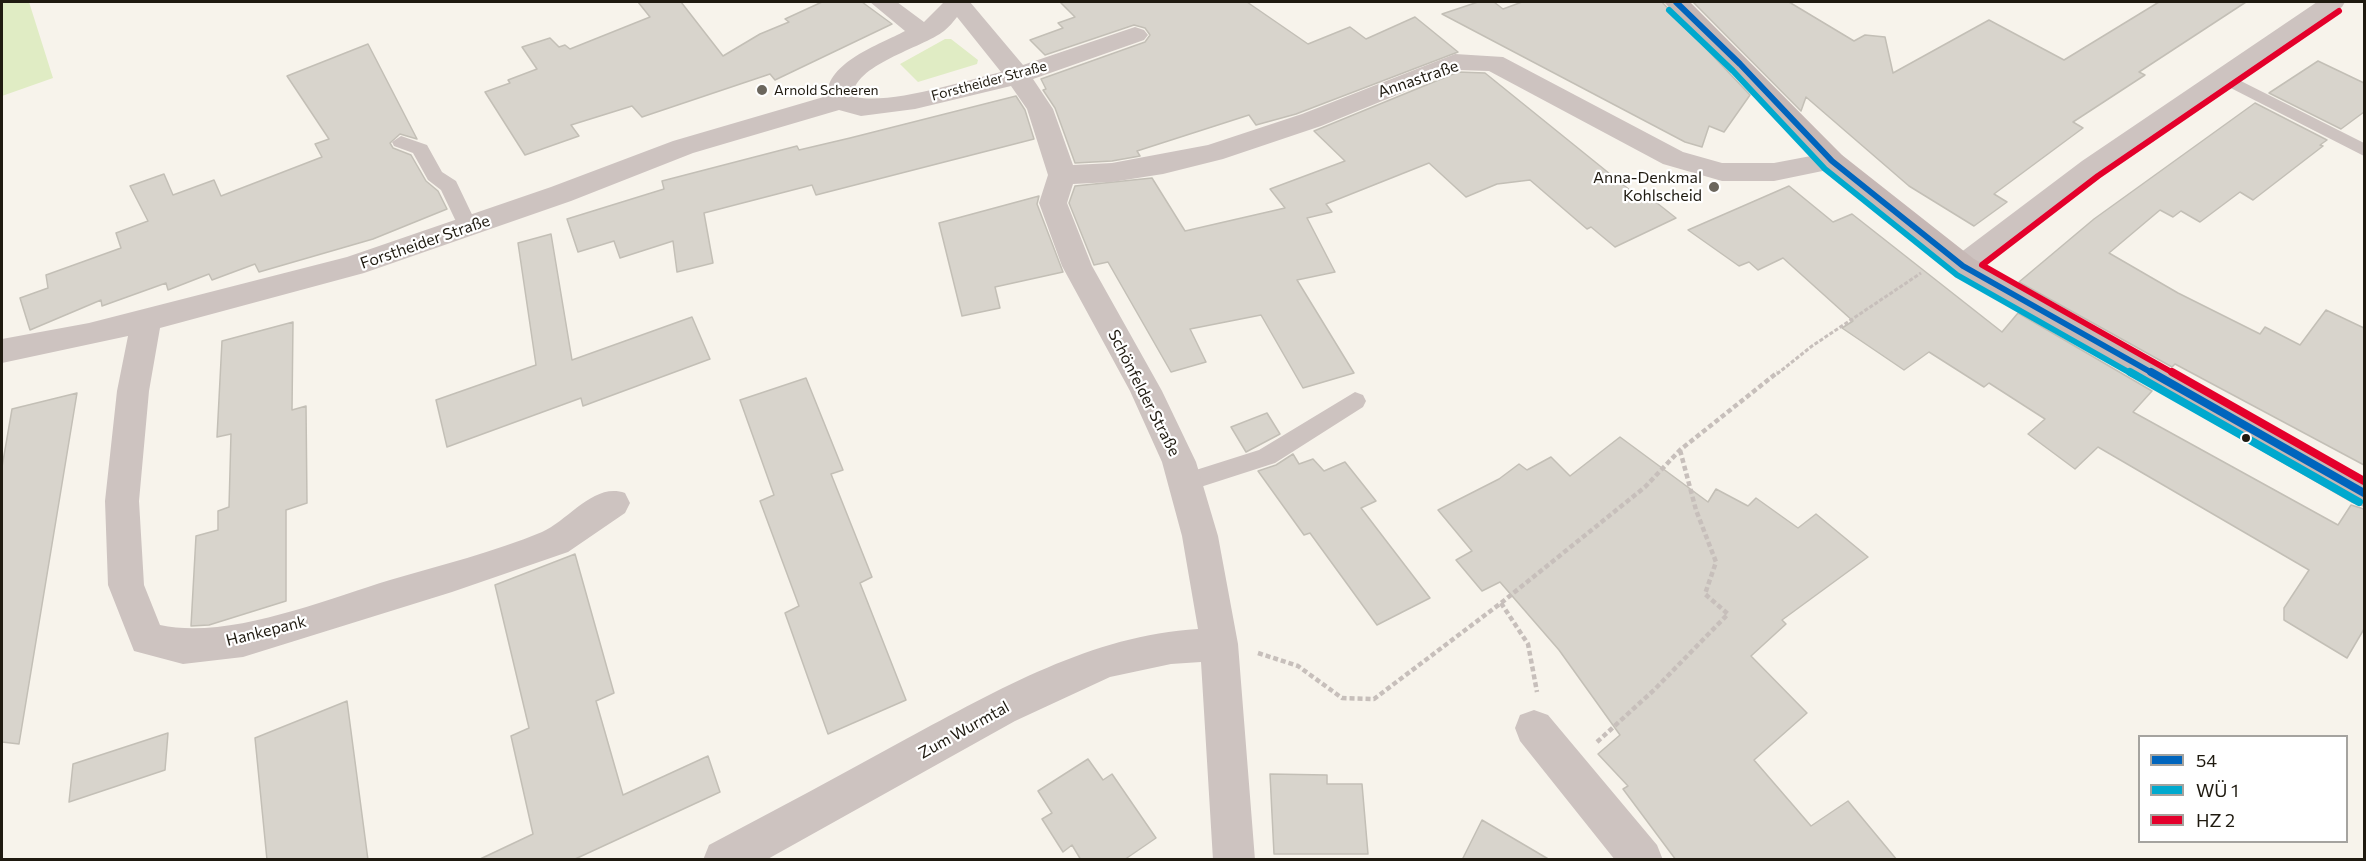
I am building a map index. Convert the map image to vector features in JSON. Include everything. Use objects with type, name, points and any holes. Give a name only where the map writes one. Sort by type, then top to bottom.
[{"type":"street","points":[[882,2],[922,33]]},
{"type":"street","points":[[840,101],[840,86],[847,77],[869,60],[935,26],[957,2],[1018,76],[1040,109],[1062,175]]},
{"type":"street","points":[[1676,2],[1740,64],[1832,161],[1963,266],[2211,409],[2364,492]]},
{"type":"street","points":[[1963,266],[2092,167],[2333,2]]},
{"type":"street","name":"Forstheider Straße","points":[[2,351],[146,321],[352,266],[561,195],[683,147],[840,101],[861,108],[885,106],[1018,76],[1135,35]]},
{"type":"street","name":"Annastraße","points":[[1062,175],[1112,174],[1228,150],[1455,62],[1494,63],[1673,158],[1722,172],[1774,172],[1832,161]]},
{"type":"street","name":"Schönfelder Straße","points":[[1062,175],[1053,203],[1077,266],[1146,391],[1179,462],[1200,536],[1219,644],[1234,860]]},
{"type":"street","name":"Hankepank","points":[[146,321],[133,391],[122,501],[126,585],[147,639],[183,647],[243,640],[338,613],[556,542],[614,503]]},
{"type":"street","name":"Zum Wurmtal","points":[[724,860],[1001,708],[1105,661],[1170,647],[1219,644]]},
{"type":"street","points":[[1536,712],[1577,782],[1642,860]]},
{"type":"lane","points":[[2223,78],[2364,150]]},
{"type":"lane","points":[[401,142],[420,149],[435,176],[449,186],[468,227]]},
{"type":"lane","points":[[1185,483],[1267,457],[1355,401]]},
{"type":"path","points":[[1219,644],[1256,652],[1302,668],[1336,694],[1353,702],[1374,699],[1502,603],[1645,487],[1680,450],[1812,346],[1928,268],[1963,266]]},
{"type":"path","points":[[1577,782],[1587,752],[1654,690],[1728,614],[1705,594],[1716,562],[1696,510],[1680,450]]},
{"type":"path","points":[[1502,603],[1521,628],[1534,656],[1536,712]]},
{"type":"green space","points":[[2,2],[29,2],[53,78],[2,96]]},
{"type":"green space","points":[[945,39],[951,39],[978,60],[977,64],[918,82],[900,64]]},
{"type":"building","points":[[638,2],[681,2],[723,56],[760,34],[789,22],[785,19],[822,2],[862,2],[892,24],[775,80],[770,74],[642,117],[632,106],[571,125],[579,136],[525,155],[485,92],[510,83],[508,80],[537,69],[522,47],[550,38],[559,47],[565,45],[570,49],[650,17]]},
{"type":"building","points":[[1060,2],[1247,2],[1308,44],[1350,27],[1366,39],[1415,17],[1458,52],[1296,114],[1256,125],[1249,115],[1137,151],[1140,156],[1112,161],[1075,163],[1055,108],[1043,90],[1046,89],[1041,79],[1145,42],[1150,35],[1145,28],[1134,25],[1045,55],[1030,40],[1063,28],[1058,23],[1075,17]]},
{"type":"building","points":[[1478,2],[1494,2],[1503,9],[1522,2],[1662,2],[1750,95],[1724,132],[1709,126],[1702,147],[1685,142],[1442,14]]},
{"type":"building","points":[[1693,2],[1789,2],[1854,41],[1865,35],[1885,37],[1893,73],[1989,20],[2064,60],[2159,2],[2246,2],[2139,72],[2145,75],[2073,122],[2083,128],[1994,194],[2007,202],[1974,226],[1909,186],[1806,97],[1801,111]]},
{"type":"building","points":[[368,44],[417,139],[400,134],[390,143],[393,148],[411,155],[426,181],[438,191],[447,209],[373,239],[259,272],[255,264],[212,280],[209,274],[168,290],[166,283],[102,306],[101,300],[30,330],[20,298],[48,288],[46,275],[121,248],[116,233],[148,221],[130,186],[164,174],[173,195],[214,180],[221,196],[322,157],[315,144],[329,139],[287,76]]},
{"type":"building","points":[[2318,61],[2364,83],[2364,112],[2341,129],[2269,93]]},
{"type":"building","points":[[1458,72],[1485,73],[1636,195],[1643,192],[1676,218],[1615,247],[1591,227],[1587,229],[1530,180],[1497,184],[1466,197],[1429,163],[1326,204],[1332,212],[1307,218],[1335,272],[1297,280],[1354,373],[1303,388],[1261,315],[1190,329],[1206,362],[1171,372],[1108,262],[1094,265],[1069,203],[1075,186],[1152,178],[1185,231],[1285,208],[1270,189],[1345,161],[1314,131]]},
{"type":"building","points":[[1016,96],[1025,110],[1034,139],[816,195],[812,185],[704,213],[713,263],[677,272],[673,241],[620,258],[614,241],[578,252],[567,219],[664,189],[662,181],[797,146],[799,150]]},
{"type":"building","points":[[2255,103],[2327,140],[2320,145],[2323,146],[2253,200],[2240,192],[2200,222],[2181,211],[2173,217],[2160,210],[2109,253],[2178,293],[2260,334],[2265,327],[2300,345],[2326,310],[2364,328],[2364,465],[2175,364],[2172,367],[2019,282],[2094,219]]},
{"type":"building","points":[[1789,186],[1833,222],[1852,214],[2002,332],[2018,313],[2152,391],[2133,412],[2338,525],[2351,505],[2364,509],[2364,629],[2347,658],[2284,620],[2284,608],[2309,570],[2098,447],[2075,469],[2028,434],[2045,419],[1989,383],[1984,387],[1929,352],[1904,370],[1842,328],[1853,321],[1783,258],[1758,270],[1749,262],[1739,266],[1688,230]]},
{"type":"building","points":[[1039,196],[1037,204],[1063,272],[995,287],[1000,308],[962,316],[939,223]]},
{"type":"building","points":[[551,234],[572,360],[692,317],[710,359],[583,406],[581,398],[447,447],[436,400],[536,365],[518,243]]},
{"type":"building","points":[[293,322],[292,410],[306,406],[307,503],[286,510],[286,601],[209,625],[191,626],[196,536],[218,530],[218,511],[229,507],[231,434],[217,437],[222,341]]},
{"type":"building","points":[[806,378],[843,470],[831,474],[872,577],[860,583],[906,700],[828,734],[785,613],[799,606],[760,501],[774,495],[740,400]]},
{"type":"building","points":[[77,393],[19,744],[2,742],[2,467],[12,409]]},
{"type":"building","points":[[1267,413],[1280,434],[1246,452],[1231,427]]},
{"type":"building","points":[[1620,437],[1708,502],[1716,489],[1748,506],[1756,498],[1798,528],[1816,514],[1868,557],[1782,620],[1786,624],[1751,656],[1807,713],[1754,760],[1811,826],[1848,801],[1897,860],[1676,860],[1623,789],[1628,786],[1598,754],[1620,735],[1559,650],[1500,582],[1482,591],[1456,560],[1472,551],[1438,510],[1499,479],[1519,464],[1527,470],[1551,457],[1570,476]]},
{"type":"building","points":[[1293,454],[1299,464],[1313,459],[1324,471],[1345,462],[1376,501],[1361,508],[1430,598],[1377,625],[1310,533],[1304,535],[1258,471],[1276,465]]},
{"type":"building","points":[[575,554],[614,693],[596,701],[623,795],[708,756],[720,792],[573,860],[478,860],[533,834],[511,736],[529,728],[495,585]]},
{"type":"building","points":[[347,701],[368,860],[267,860],[255,738]]},
{"type":"building","points":[[168,733],[165,770],[69,802],[73,764]]},
{"type":"building","points":[[1088,759],[1103,780],[1112,774],[1156,838],[1124,860],[1081,860],[1072,845],[1063,852],[1042,819],[1052,813],[1038,791]]},
{"type":"building","points":[[1270,774],[1327,775],[1327,784],[1362,784],[1368,854],[1274,854]]},
{"type":"building","points":[[1482,820],[1550,860],[1462,860]]},
{"type":"transit line","name":"54","points":[[1676,2],[1740,64],[1832,161],[1963,266],[2364,493]]},
{"type":"transit line","points":[[1669,10],[1733,71],[1825,169],[1957,275],[2359,502]]},
{"type":"transit line","points":[[2339,11],[2098,176],[1982,265],[2364,481]]},
{"type":"place","name":"Arnold Scheeren","points":[[762,90]]},
{"type":"place","name":"Anna-Denkmal Kohlscheid","points":[[1714,187]]}]
